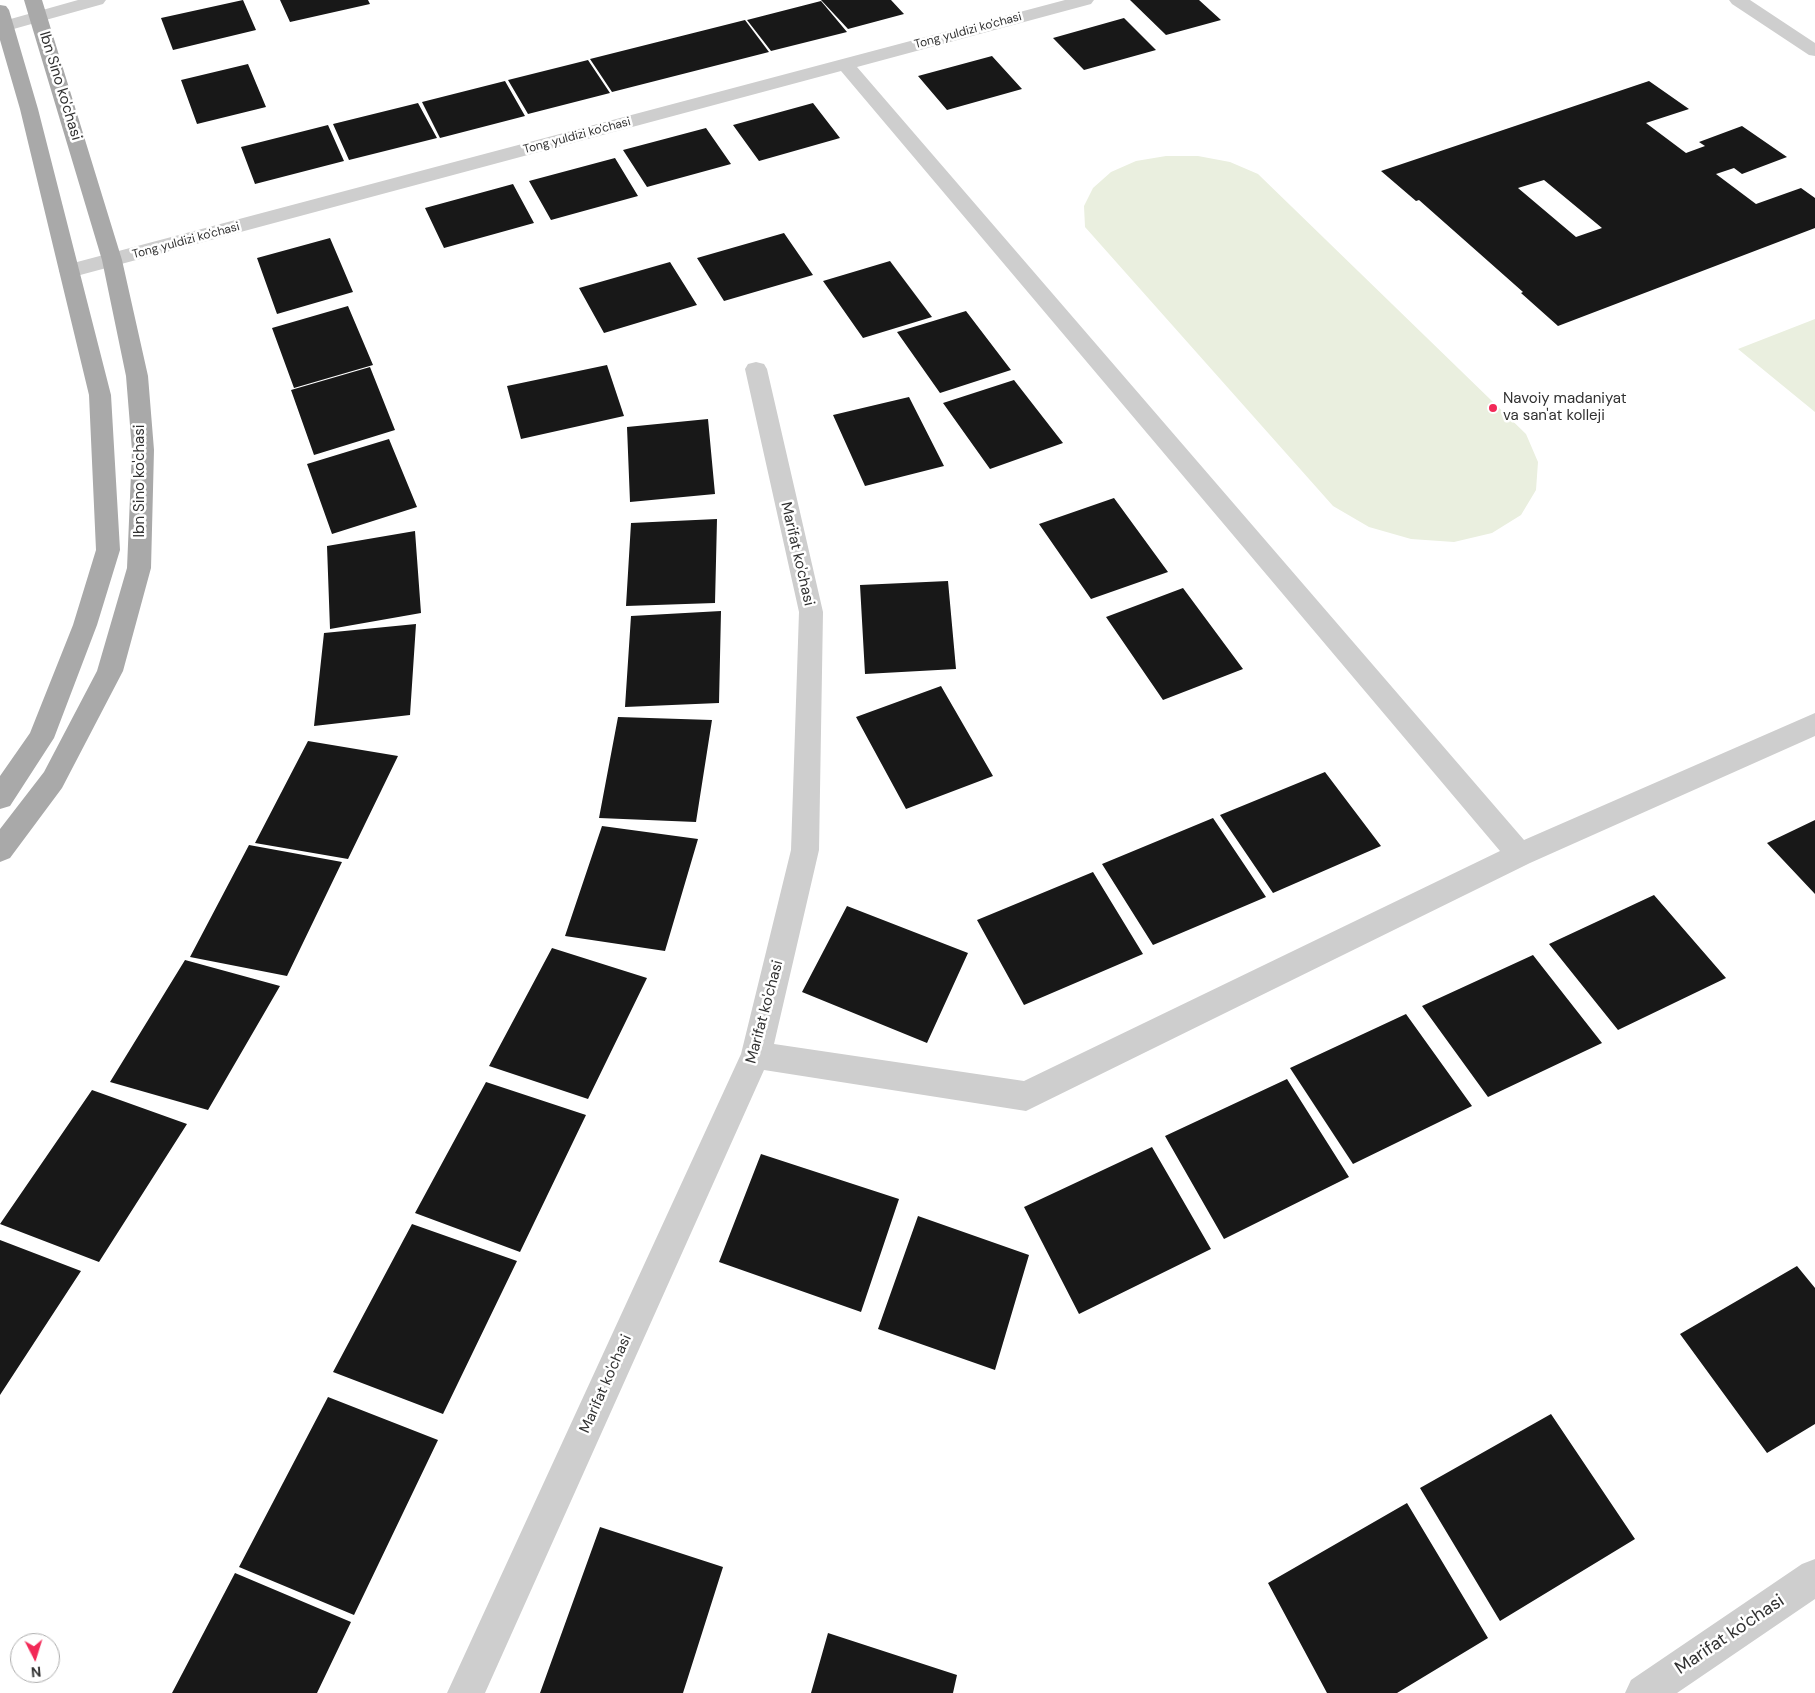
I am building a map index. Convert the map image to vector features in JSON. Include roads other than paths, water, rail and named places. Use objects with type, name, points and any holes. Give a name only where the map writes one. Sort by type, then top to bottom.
[{"type":"main road","name":"Ibn Sino ko'chasi","points":[[0,850],[53,780],[110,671],[139,568],[143,450],[138,376],[112,260],[36,8]]},
{"type":"main road","points":[[0,798],[40,738],[85,625],[108,550],[100,395],[26,99],[2,18]]},
{"type":"street","points":[[2,18],[36,8],[97,0]]},
{"type":"street","name":"Tong yuldizi ko'chasi","points":[[69,271],[1085,0]]},
{"type":"street","points":[[1738,0],[1815,51]]},
{"type":"street","points":[[845,64],[1520,855]]},
{"type":"street","name":"Marifat ko'chasi","points":[[466,1693],[756,1055],[804,850],[810,612],[756,369]]},
{"type":"street","points":[[756,1055],[1026,1096],[1520,855],[1815,724]]},
{"type":"street","name":"Marifat ko'chasi","points":[[1644,1693],[1815,1577]]},
{"type":"place","name":"Navoiy madaniyat va san'at kolleji","points":[[1493,408]]}]
